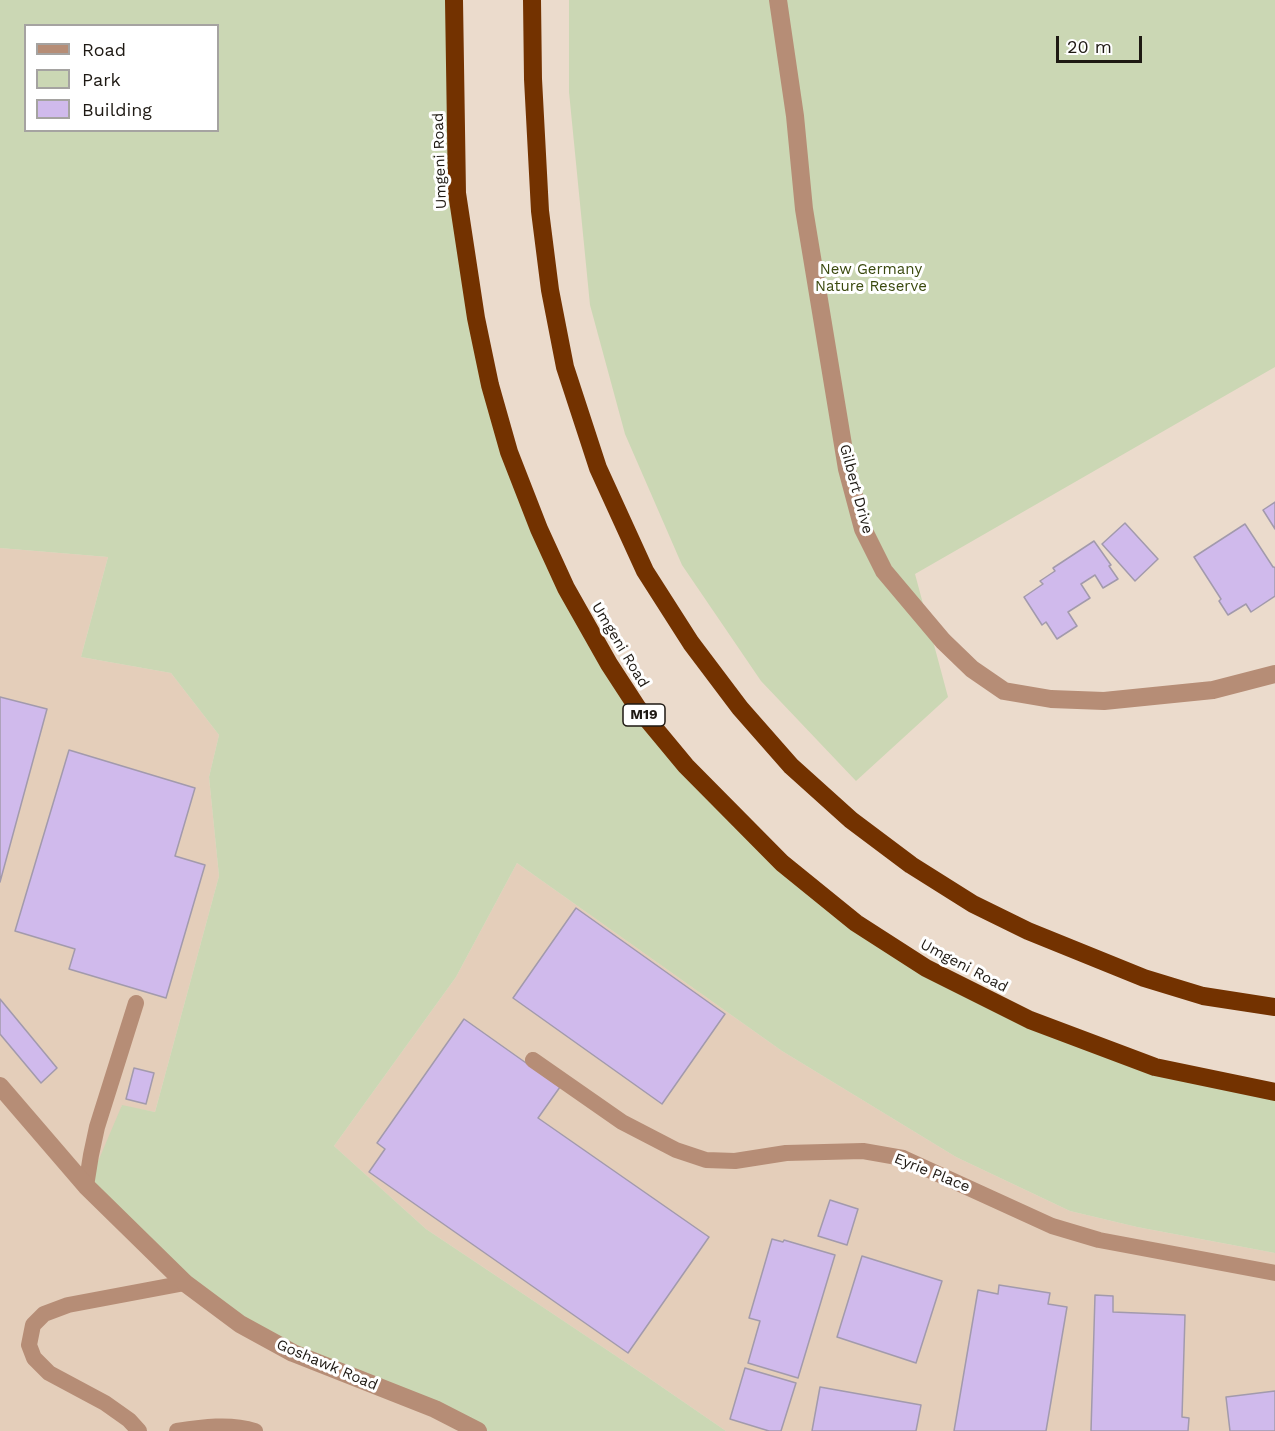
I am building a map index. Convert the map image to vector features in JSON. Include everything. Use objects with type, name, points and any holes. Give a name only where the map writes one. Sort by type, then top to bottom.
[{"type":"highway","name":"Umgeni Road","points":[[454,0],[457,193],[476,318],[490,385],[509,452],[561,579],[609,664],[637,707],[686,766],[782,863],[856,923],[926,968],[1030,1020],[1155,1067],[1275,1092]]},
{"type":"highway","points":[[532,0],[533,79],[540,211],[550,290],[566,367],[598,468],[645,571],[691,644],[740,708],[791,766],[851,820],[911,865],[964,898],[1028,931],[1144,978],[1203,996],[1275,1007]]},
{"type":"street","name":"Gilbert Drive","points":[[778,0],[795,116],[804,209],[847,469],[863,529],[884,571],[944,641],[972,669],[1004,691],[1051,699],[1104,701],[1214,690],[1275,674]]},
{"type":"street","name":"Goshawk Road","points":[[0,1086],[86,1186],[185,1282],[240,1324],[293,1353],[435,1410],[478,1431]]},
{"type":"lane","points":[[86,1186],[97,1127],[136,1004]]},
{"type":"lane","name":"Eyrie Place","points":[[533,1060],[622,1122],[676,1150],[706,1160],[735,1161],[786,1153],[863,1151],[903,1158],[1052,1226],[1089,1237],[1275,1273]]},
{"type":"lane","points":[[139,1431],[129,1420],[105,1403],[49,1372],[34,1358],[29,1346],[33,1325],[44,1314],[68,1305],[185,1282]]},
{"type":"lane","points":[[177,1431],[204,1427],[230,1427],[255,1431]]},
{"type":"shaded area","points":[[0,548],[108,557],[81,657],[171,673],[219,735],[209,777],[219,876],[155,1112],[121,1106],[483,1431],[0,1431]]},
{"type":"shaded area","points":[[517,863],[782,1051],[956,1157],[1070,1211],[1137,1227],[1275,1253],[1275,1431],[726,1431],[426,1229],[334,1146],[456,977]]},
{"type":"green space","points":[[0,0],[451,0],[473,323],[536,530],[684,770],[855,927],[1035,1024],[1275,1094],[1275,1253],[1137,1227],[1070,1211],[956,1157],[782,1051],[517,863],[456,977],[334,1146],[426,1229],[726,1431],[483,1431],[292,1348],[188,1281],[88,1185],[122,1105],[155,1112],[219,876],[209,777],[219,735],[171,673],[81,657],[108,557],[0,548]]},
{"type":"green space","name":"New Germany Nature Reserve","points":[[569,0],[1275,0],[1275,367],[915,574],[948,697],[856,781],[761,681],[682,565],[625,434],[590,305],[569,92]]},
{"type":"building","points":[[1275,502],[1275,529],[1263,510]]},
{"type":"building","points":[[1125,523],[1158,559],[1135,581],[1102,544]]},
{"type":"building","points":[[1245,524],[1275,568],[1275,596],[1251,612],[1246,604],[1228,615],[1219,601],[1221,599],[1194,557]]},
{"type":"building","points":[[1094,541],[1118,579],[1103,588],[1095,575],[1081,584],[1090,598],[1068,612],[1077,626],[1057,639],[1046,622],[1042,625],[1024,597],[1043,584],[1040,581],[1055,571],[1053,568]]},
{"type":"building","points":[[0,697],[47,709],[0,882]]},
{"type":"building","points":[[69,750],[195,788],[175,856],[205,865],[166,998],[69,969],[75,949],[15,931]]},
{"type":"building","points":[[576,908],[725,1014],[662,1104],[513,998]]},
{"type":"building","points":[[0,999],[57,1068],[41,1083],[0,1034]]},
{"type":"building","points":[[464,1019],[560,1087],[538,1118],[709,1237],[628,1353],[369,1172],[385,1149],[377,1143]]},
{"type":"building","points":[[134,1068],[154,1073],[146,1104],[126,1099]]},
{"type":"building","points":[[830,1200],[858,1209],[847,1245],[818,1236]]},
{"type":"building","points":[[772,1239],[783,1242],[784,1240],[835,1255],[798,1378],[748,1363],[760,1321],[749,1318]]},
{"type":"building","points":[[862,1256],[942,1281],[916,1363],[837,1337]]},
{"type":"building","points":[[999,1285],[1050,1293],[1048,1304],[1067,1307],[1046,1431],[954,1431],[978,1290],[998,1294]]},
{"type":"building","points":[[1095,1295],[1113,1296],[1113,1312],[1185,1315],[1182,1417],[1189,1418],[1188,1431],[1091,1431]]},
{"type":"building","points":[[745,1368],[796,1383],[781,1431],[769,1431],[730,1419]]},
{"type":"building","points":[[820,1387],[921,1405],[916,1431],[812,1431]]},
{"type":"building","points":[[1275,1391],[1275,1431],[1230,1431],[1226,1397]]}]
